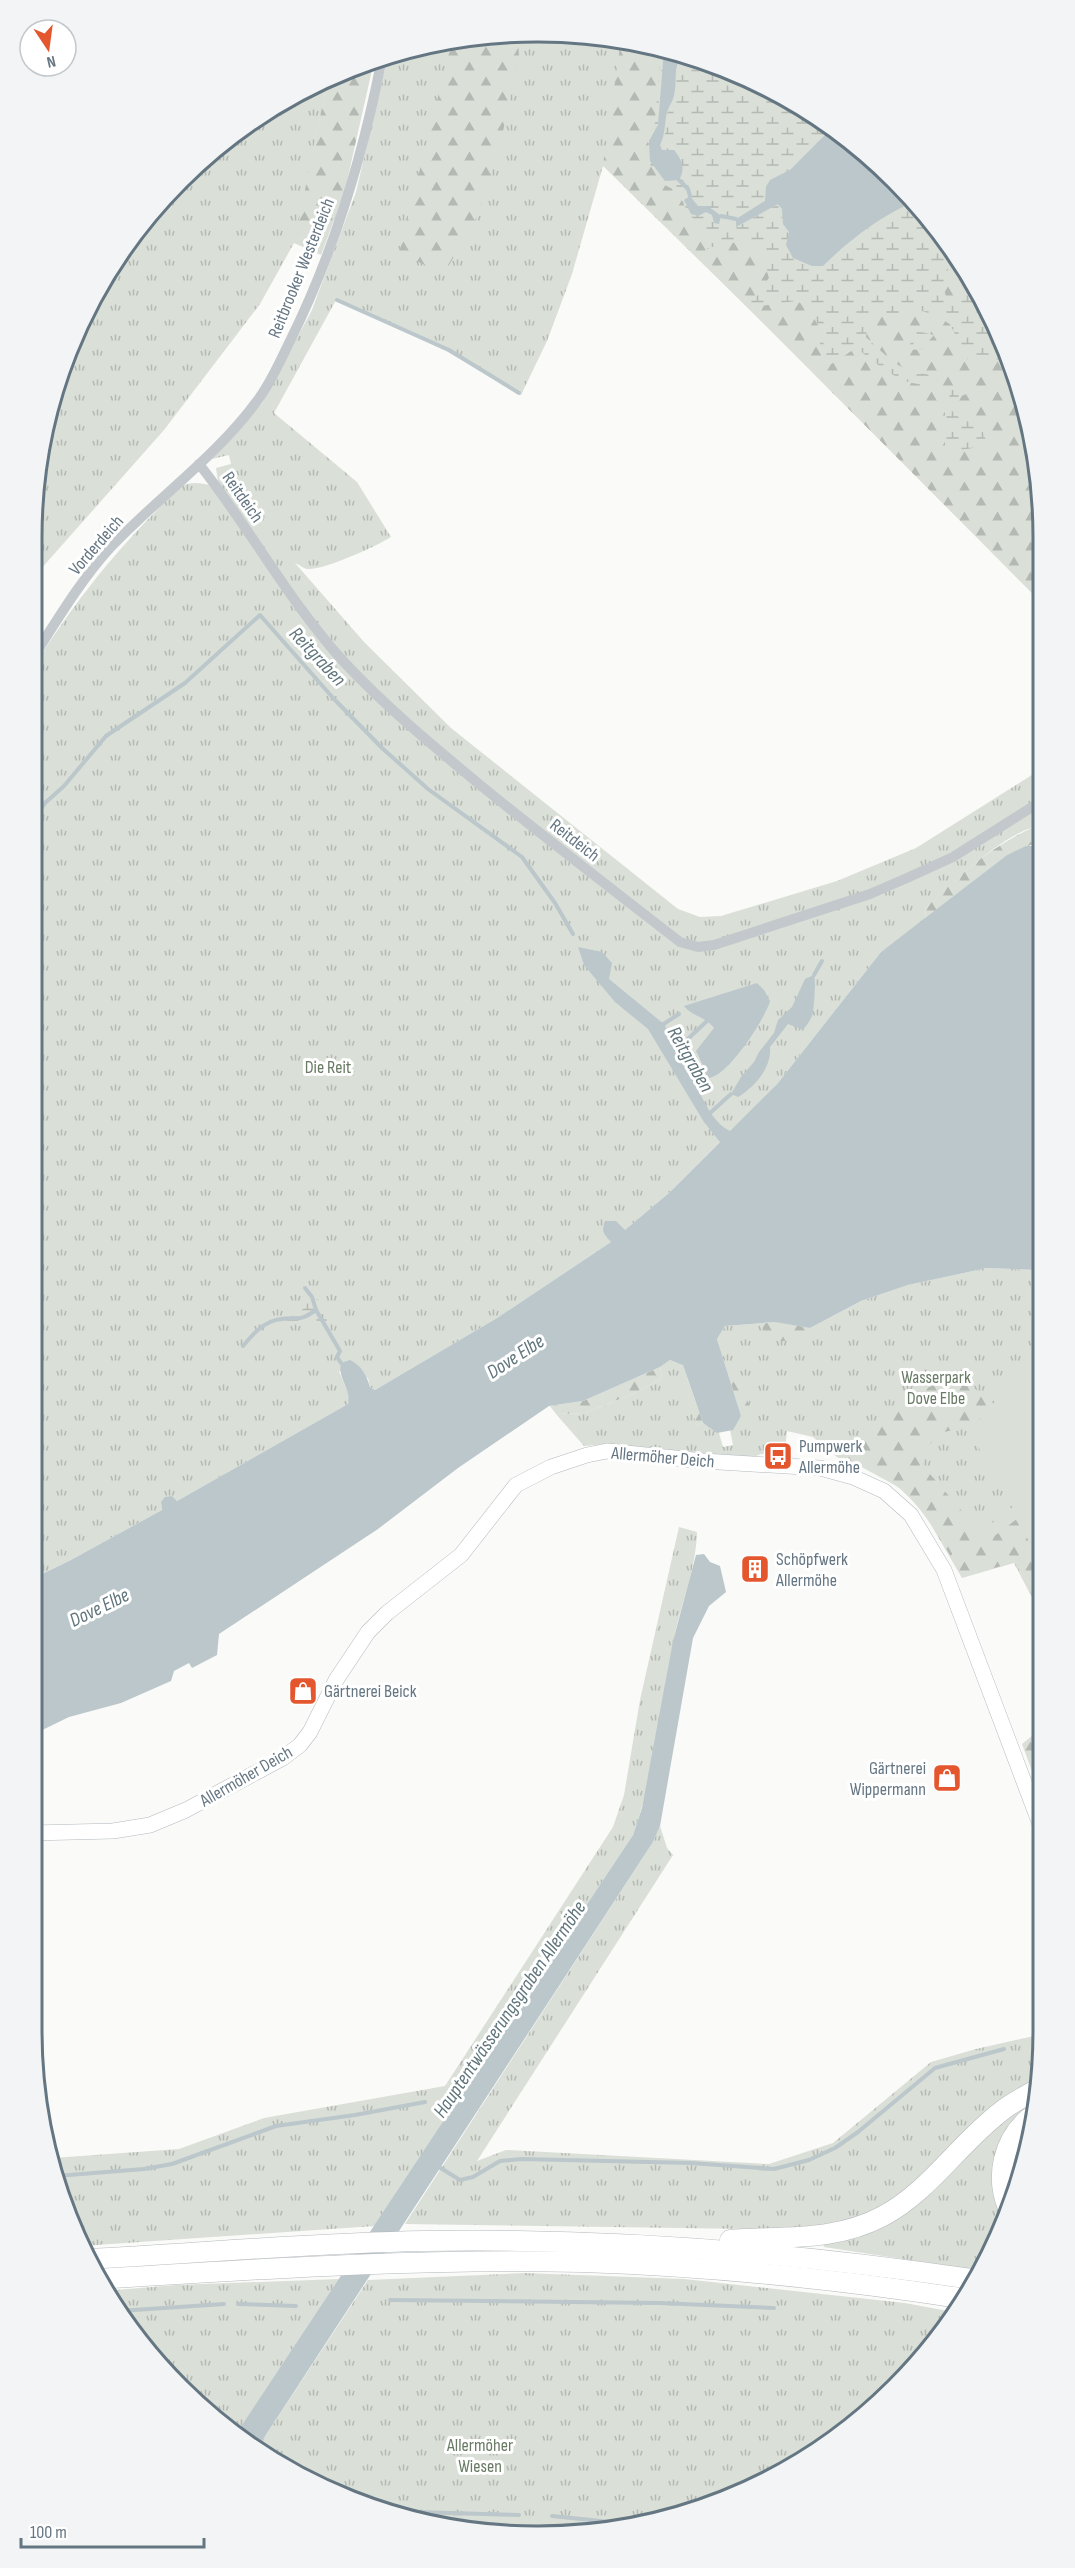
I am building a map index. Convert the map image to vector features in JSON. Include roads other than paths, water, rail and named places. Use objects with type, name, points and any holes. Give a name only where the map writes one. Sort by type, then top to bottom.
[{"type":"highway","points":[[673,2246],[741,2239],[806,2238],[848,2230],[882,2217],[909,2198],[1002,2111],[1029,2094]]},
{"type":"highway","points":[[1005,2196],[1002,2186],[1004,2153],[1012,2138],[1023,2125]]},
{"type":"highway","points":[[98,2258],[424,2241],[673,2246],[791,2256],[967,2278]]},
{"type":"highway","points":[[108,2277],[411,2262],[580,2262],[674,2266],[789,2276],[955,2297]]},
{"type":"street","name":"Reitbrooker Westerdeich","points":[[199,464],[258,400],[308,305],[350,191],[380,68]]},
{"type":"street","name":"Vorderdeich","points":[[42,643],[62,612],[109,550],[162,496],[199,464]]},
{"type":"street","name":"Reitdeich","points":[[199,464],[218,488],[294,600],[343,661],[399,718],[530,825],[680,942],[698,947],[714,945],[870,894],[953,857],[1033,806]]},
{"type":"street","name":"Allermöher Deich","points":[[42,1833],[113,1831],[150,1825],[186,1810],[283,1758],[300,1745],[310,1732],[336,1680],[368,1632],[387,1613],[461,1555],[516,1485],[551,1467],[607,1451],[703,1461],[820,1468],[853,1477],[884,1491],[911,1515],[944,1570],[1033,1806]]},
{"type":"water","points":[[663,58],[678,62],[674,95],[667,112],[660,145],[662,150],[674,150],[681,161],[683,168],[679,180],[665,181],[650,161],[649,141],[658,125]]},
{"type":"water","points":[[825,135],[864,165],[905,206],[866,229],[823,266],[812,266],[793,258],[786,245],[789,232],[783,224],[782,209],[778,204],[736,227],[736,219],[765,201],[766,187],[770,180],[790,170]]},
{"type":"water","points":[[690,196],[698,206],[708,206],[721,216],[719,224],[714,223],[712,215],[706,212],[698,216],[691,214],[684,200]]},
{"type":"water","name":"Dove Elbe","points":[[1026,846],[1033,846],[1033,1270],[987,1268],[908,1285],[861,1301],[810,1328],[775,1322],[725,1326],[717,1339],[741,1416],[733,1430],[717,1433],[703,1423],[683,1365],[670,1360],[660,1367],[583,1401],[549,1406],[458,1468],[378,1529],[219,1634],[217,1655],[192,1668],[189,1663],[174,1671],[171,1681],[121,1703],[69,1717],[42,1730],[42,1574],[162,1510],[161,1502],[165,1497],[172,1496],[177,1501],[348,1404],[348,1394],[341,1374],[341,1363],[350,1360],[357,1365],[365,1375],[370,1387],[375,1390],[497,1318],[611,1242],[604,1232],[603,1227],[606,1221],[616,1221],[625,1230],[670,1192],[720,1142],[704,1122],[648,1029],[615,1002],[584,965],[578,947],[602,952],[612,963],[609,979],[665,1025],[680,1048],[706,1105],[721,1125],[730,1131],[778,1083],[881,952],[1007,855]]},
{"type":"water","points":[[814,975],[812,1016],[808,1023],[803,1030],[788,1024],[770,1047],[768,1062],[761,1076],[738,1097],[731,1094],[774,1033],[778,1020],[792,1007],[805,979]]},
{"type":"water","points":[[757,983],[770,1001],[767,1009],[754,1033],[735,1058],[717,1075],[709,1078],[696,1051],[714,1028],[684,1006]]},
{"type":"water","points":[[704,1554],[710,1562],[720,1566],[726,1592],[709,1606],[693,1638],[660,1826],[653,1842],[261,2442],[241,2427],[633,1835],[642,1808],[673,1641],[696,1555]]},
{"type":"waterway","points":[[679,180],[688,189],[690,196]]},
{"type":"waterway","points":[[721,216],[736,219]]},
{"type":"waterway","points":[[337,300],[449,350],[519,393]]},
{"type":"waterway","name":"Reitgraben","points":[[42,807],[64,786],[106,736],[185,683],[260,615],[334,699],[382,748],[428,789],[522,857],[555,903],[573,934]]},
{"type":"waterway","points":[[814,975],[822,961]]},
{"type":"waterway","points":[[662,1025],[679,1014]]},
{"type":"waterway","points":[[676,1050],[708,1020]]},
{"type":"waterway","points":[[709,1114],[731,1094]]},
{"type":"waterway","points":[[305,1288],[340,1351],[337,1357],[341,1363]]},
{"type":"waterway","points":[[243,1346],[269,1322],[302,1318],[316,1310]]},
{"type":"waterway","points":[[439,2167],[460,2180],[473,2177],[500,2161],[522,2159],[691,2163],[774,2169],[809,2160],[835,2148],[858,2132],[935,2068],[1004,2049]]},
{"type":"waterway","name":"Hauptentwässerungsgraben Allermöhe","points":[[64,2175],[144,2169],[172,2164],[276,2126],[425,2102]]},
{"type":"waterway","points":[[390,2300],[659,2303],[774,2308]]},
{"type":"waterway","points":[[129,2310],[224,2304]]},
{"type":"waterway","points":[[238,2304],[296,2306]]},
{"type":"waterway","points":[[424,2512],[519,2515]]},
{"type":"waterway","points":[[552,2516],[605,2521]]},
{"type":"place","name":"Pumpwerk Allermöhe","points":[[778,1456]]},
{"type":"place","name":"Schöpfwerk Allermöhe","points":[[755,1569]]},
{"type":"place","name":"Gärtnerei Beick","points":[[303,1691]]},
{"type":"place","name":"Gärtnerei Wippermann","points":[[947,1778]]},
{"type":"park label","name":"Die Reit","points":[[328,1067]]},
{"type":"park label","name":"Wasserpark Dove Elbe","points":[[936,1387]]},
{"type":"park label","name":"Allermöher Wiesen","points":[[480,2455]]}]
